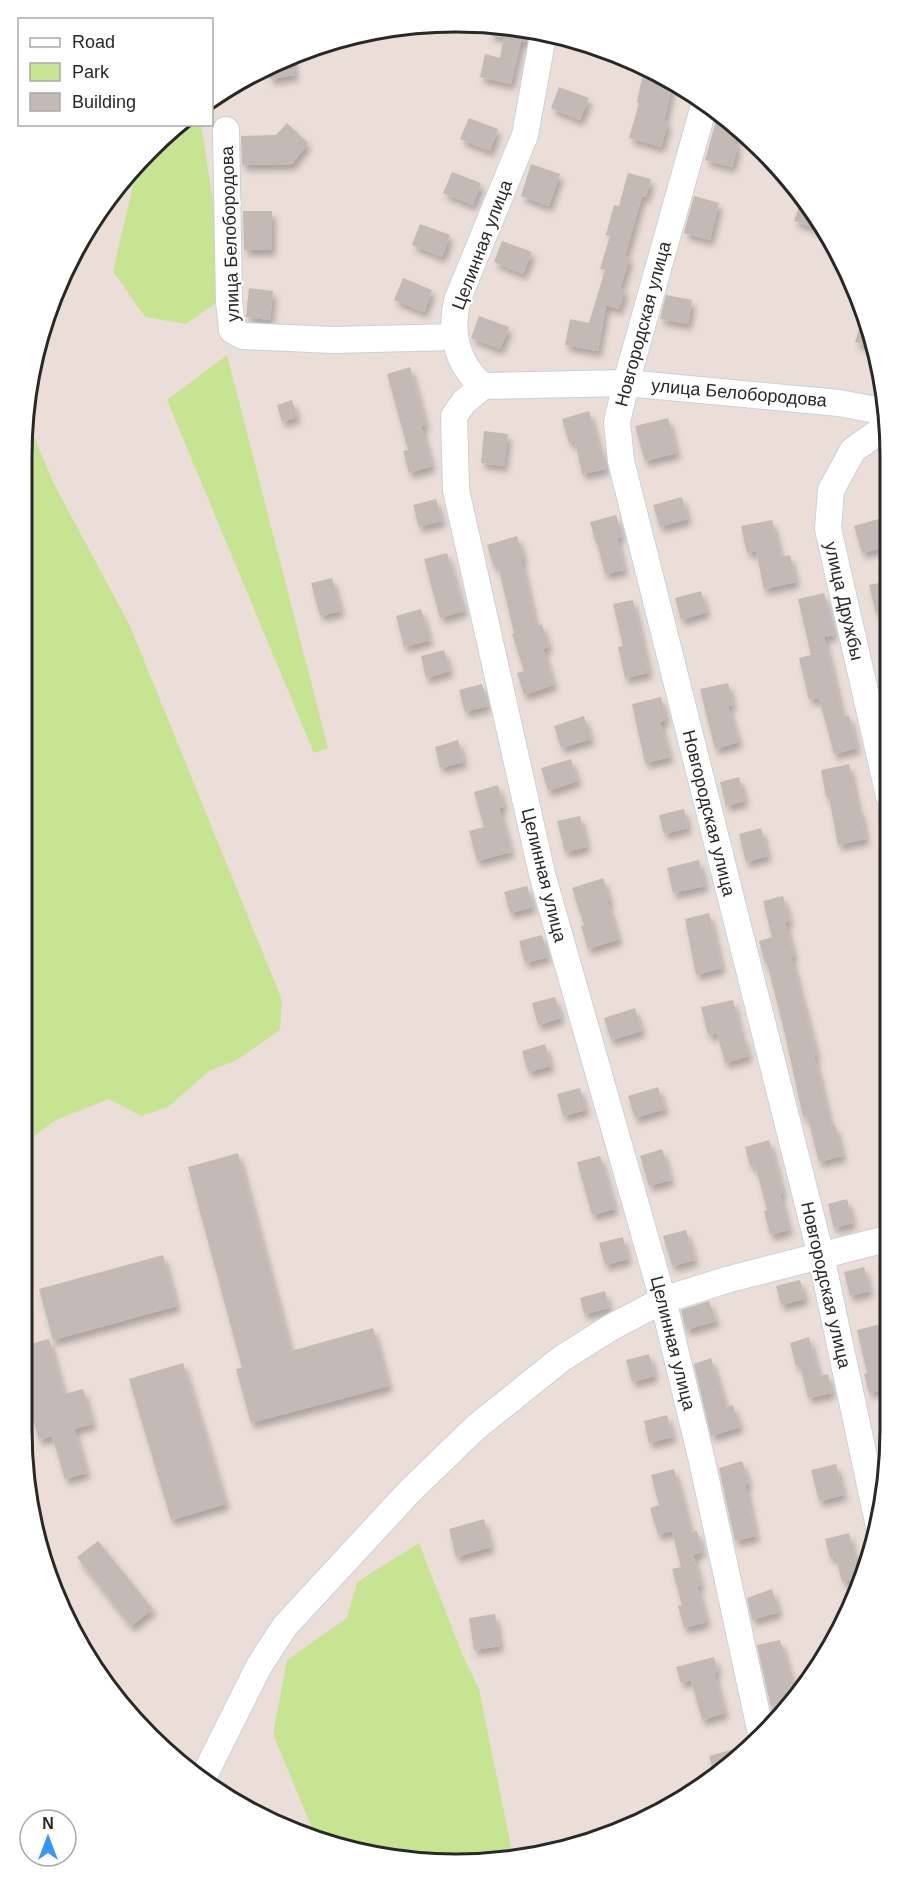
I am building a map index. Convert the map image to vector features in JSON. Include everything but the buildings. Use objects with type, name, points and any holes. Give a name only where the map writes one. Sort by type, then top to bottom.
[{"type":"street","name":"Целинная улица","points":[[542,41],[525,135],[453,315],[454,337],[462,364],[483,387],[464,402],[454,416],[456,490],[542,874],[663,1300],[702,1461],[759,1726]]},
{"type":"street","name":"Новгородская улица","points":[[703,111],[626,383],[617,422],[621,461],[821,1256],[874,1503]]},
{"type":"street","name":"улица Белобородова","points":[[226,130],[228,301],[232,330],[243,336],[333,340],[454,337]]},
{"type":"street","name":"улица Белобородова","points":[[483,387],[626,383],[839,403],[878,410]]},
{"type":"street","name":"улица Дружбы","points":[[880,431],[852,450],[831,490],[828,529],[880,757]]},
{"type":"street","points":[[206,1773],[259,1666],[285,1626],[409,1492],[475,1428],[561,1359],[610,1328],[663,1300],[880,1241]]},
{"type":"green space","points":[[189,126],[201,126],[217,226],[219,301],[186,324],[145,317],[113,271],[135,179]]},
{"type":"green space","points":[[227,355],[328,748],[314,753],[167,400]]},
{"type":"green space","points":[[32,432],[54,484],[130,626],[282,1000],[280,1030],[237,1060],[209,1071],[168,1107],[141,1116],[109,1099],[56,1120],[32,1138]]},
{"type":"green space","points":[[419,1543],[463,1656],[479,1689],[512,1851],[484,1854],[428,1854],[373,1846],[312,1829],[273,1734],[287,1660],[347,1618],[357,1582]]}]
